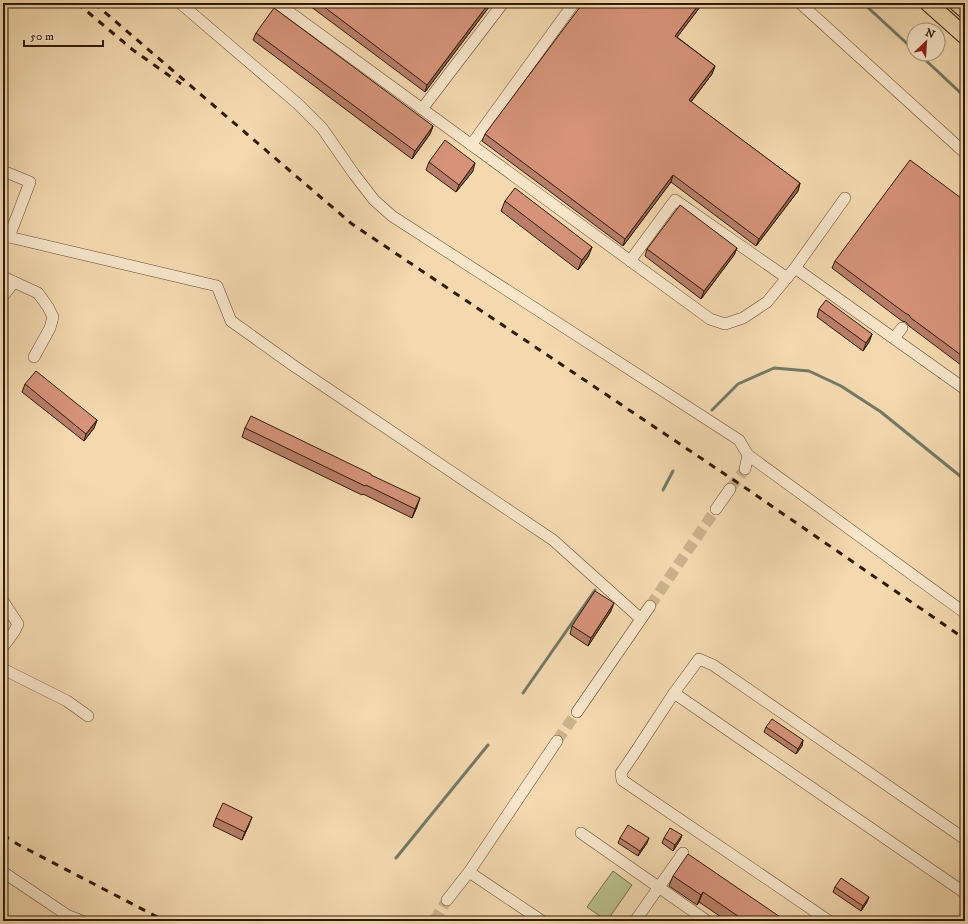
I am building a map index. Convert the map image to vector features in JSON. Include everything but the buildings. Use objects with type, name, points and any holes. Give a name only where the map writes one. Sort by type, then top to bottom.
[{"type":"highway","points":[[928,3],[965,36]]},
{"type":"highway","points":[[958,3],[965,10]]},
{"type":"street","points":[[180,3],[298,104],[322,128],[374,200],[392,216],[739,440],[748,455],[965,613]]},
{"type":"street","points":[[277,3],[710,319],[725,324],[743,318],[767,302],[795,268],[845,198]]},
{"type":"street","points":[[422,109],[504,3]]},
{"type":"street","points":[[471,145],[574,3]]},
{"type":"street","points":[[800,3],[965,153]]},
{"type":"street","points":[[3,171],[30,182],[6,236],[217,286],[231,321],[294,366],[553,540],[641,619]]},
{"type":"street","points":[[630,261],[675,200],[787,278]]},
{"type":"street","points":[[795,268],[965,389]]},
{"type":"street","points":[[3,277],[38,293],[53,317],[50,328],[34,357]]},
{"type":"street","points":[[3,296],[14,282]]},
{"type":"street","points":[[894,338],[902,328]]},
{"type":"street","points":[[745,468],[748,455]]},
{"type":"street","points":[[716,509],[730,489]]},
{"type":"street","points":[[3,601],[18,624],[3,647]]},
{"type":"street","points":[[577,712],[650,606]]},
{"type":"street","points":[[829,921],[622,780],[621,773],[674,692],[699,659],[713,666],[965,839]]},
{"type":"street","points":[[3,669],[67,701],[88,716]]},
{"type":"street","points":[[674,692],[965,893]]},
{"type":"street","points":[[447,900],[469,872],[557,741]]},
{"type":"street","points":[[581,833],[708,921]]},
{"type":"street","points":[[635,921],[683,853]]},
{"type":"street","points":[[3,872],[67,915],[82,921]]},
{"type":"street","points":[[469,872],[542,921]]},
{"type":"green space","points":[[613,871],[632,885],[607,921],[587,907]]},
{"type":"waterway","points":[[863,3],[906,43]]},
{"type":"waterway","points":[[928,62],[965,97]]},
{"type":"waterway","points":[[712,410],[738,384],[774,368],[809,371],[841,386],[881,412],[965,480]]},
{"type":"waterway","points":[[663,490],[673,471]]},
{"type":"waterway","points":[[523,693],[595,590]]},
{"type":"waterway","points":[[396,858],[488,745]]},
{"type":"tunnel","points":[[730,489],[745,469]]},
{"type":"tunnel","points":[[650,606],[716,509]]},
{"type":"tunnel","points":[[557,741],[577,712]]},
{"type":"tunnel","points":[[434,921],[447,900]]},
{"type":"railway","points":[[77,3],[133,50],[181,84]]},
{"type":"railway","points":[[94,3],[352,224],[744,487],[965,639]]},
{"type":"railway","points":[[3,835],[19,845],[165,921]]}]
